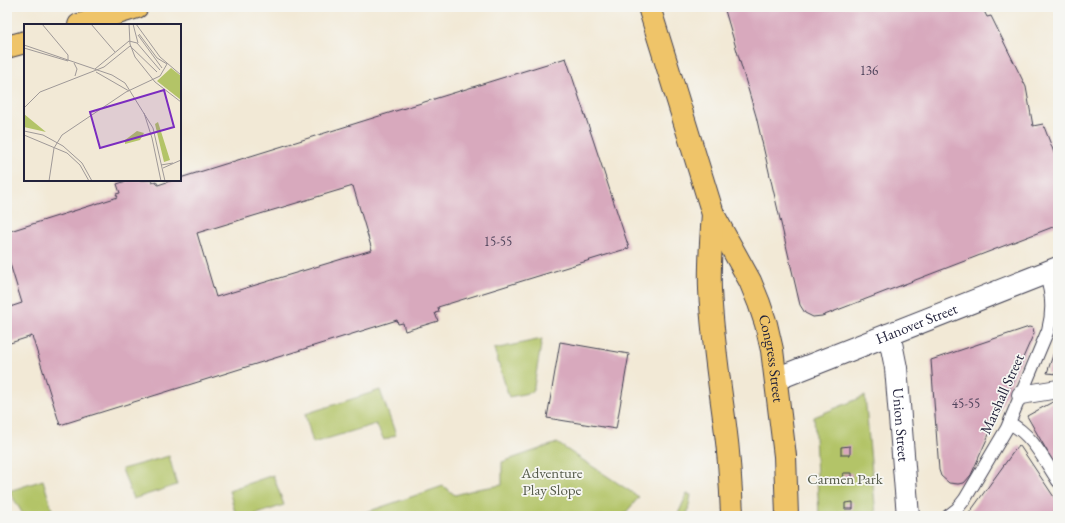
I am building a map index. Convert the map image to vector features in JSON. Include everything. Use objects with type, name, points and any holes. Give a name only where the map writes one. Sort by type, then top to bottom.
[{"type":"main road","points":[[82,24],[137,7]]},
{"type":"main road","name":"Congress Street","points":[[648,7],[713,214],[750,281],[766,324],[771,344],[785,456],[787,516]]},
{"type":"main road","points":[[7,47],[24,42]]},
{"type":"main road","name":"Congress Street","points":[[713,214],[710,289],[716,360],[726,426],[732,516]]},
{"type":"street","name":"Hanover Street","points":[[776,379],[1051,271]]},
{"type":"street","name":"Union Street","points":[[888,335],[896,368],[908,516]]},
{"type":"street","points":[[1021,395],[1058,388]]},
{"type":"lane","name":"Marshall Street","points":[[948,516],[957,509],[965,499],[1001,439],[1021,395],[1048,330],[1050,319],[1051,271]]},
{"type":"lane","points":[[1009,423],[1019,428],[1026,435],[1058,481]]},
{"type":"green space","points":[[542,339],[533,392],[509,397],[494,349]]},
{"type":"green space","points":[[380,390],[396,435],[384,440],[376,424],[313,443],[305,414]]},
{"type":"green space","name":"Carmen Park","points":[[865,396],[876,516],[819,516],[814,417]]},
{"type":"green space","name":"Adventure Play Slope","points":[[557,443],[639,497],[623,516],[355,516],[443,486],[455,495],[477,489],[502,485],[502,462]]},
{"type":"green space","points":[[169,456],[177,485],[133,499],[122,469]]},
{"type":"green space","points":[[273,475],[284,505],[251,516],[236,516],[229,490]]},
{"type":"green space","points":[[43,480],[54,516],[24,516],[9,491]]},
{"type":"green space","points":[[687,494],[691,495],[687,516],[677,516]]},
{"type":"building","points":[[724,7],[982,7],[987,17],[991,16],[1026,87],[1033,126],[1043,124],[1058,163],[1058,225],[822,316],[813,317],[805,313],[800,305],[756,116]]},
{"type":"building","points":[[566,58],[629,248],[438,307],[439,312],[435,313],[438,321],[405,331],[403,323],[398,324],[397,320],[60,425],[32,336],[7,344],[7,308],[22,303],[7,254],[7,232],[118,197],[116,194],[120,193],[117,184],[126,181],[151,181],[152,183],[156,181],[158,185],[170,181],[181,181],[181,178]],"holes":[[[353,186],[372,250],[216,297],[197,233]]]},
{"type":"building","points":[[1029,327],[1033,328],[1034,333],[971,475],[964,483],[949,483],[941,476],[939,470],[931,360]]},
{"type":"building","points":[[1058,340],[1058,374],[1047,373]]},
{"type":"building","points":[[560,342],[629,354],[616,429],[547,418]]},
{"type":"building","points":[[1058,399],[1058,464],[1055,465],[1027,416]]},
{"type":"building","points":[[850,446],[850,455],[841,455],[841,447]]},
{"type":"building","points":[[1020,446],[1058,503],[1058,516],[967,516],[1017,447]]},
{"type":"building","points":[[843,473],[852,473],[852,481],[844,481]]},
{"type":"building","points":[[853,502],[853,509],[845,509],[845,503]]}]
